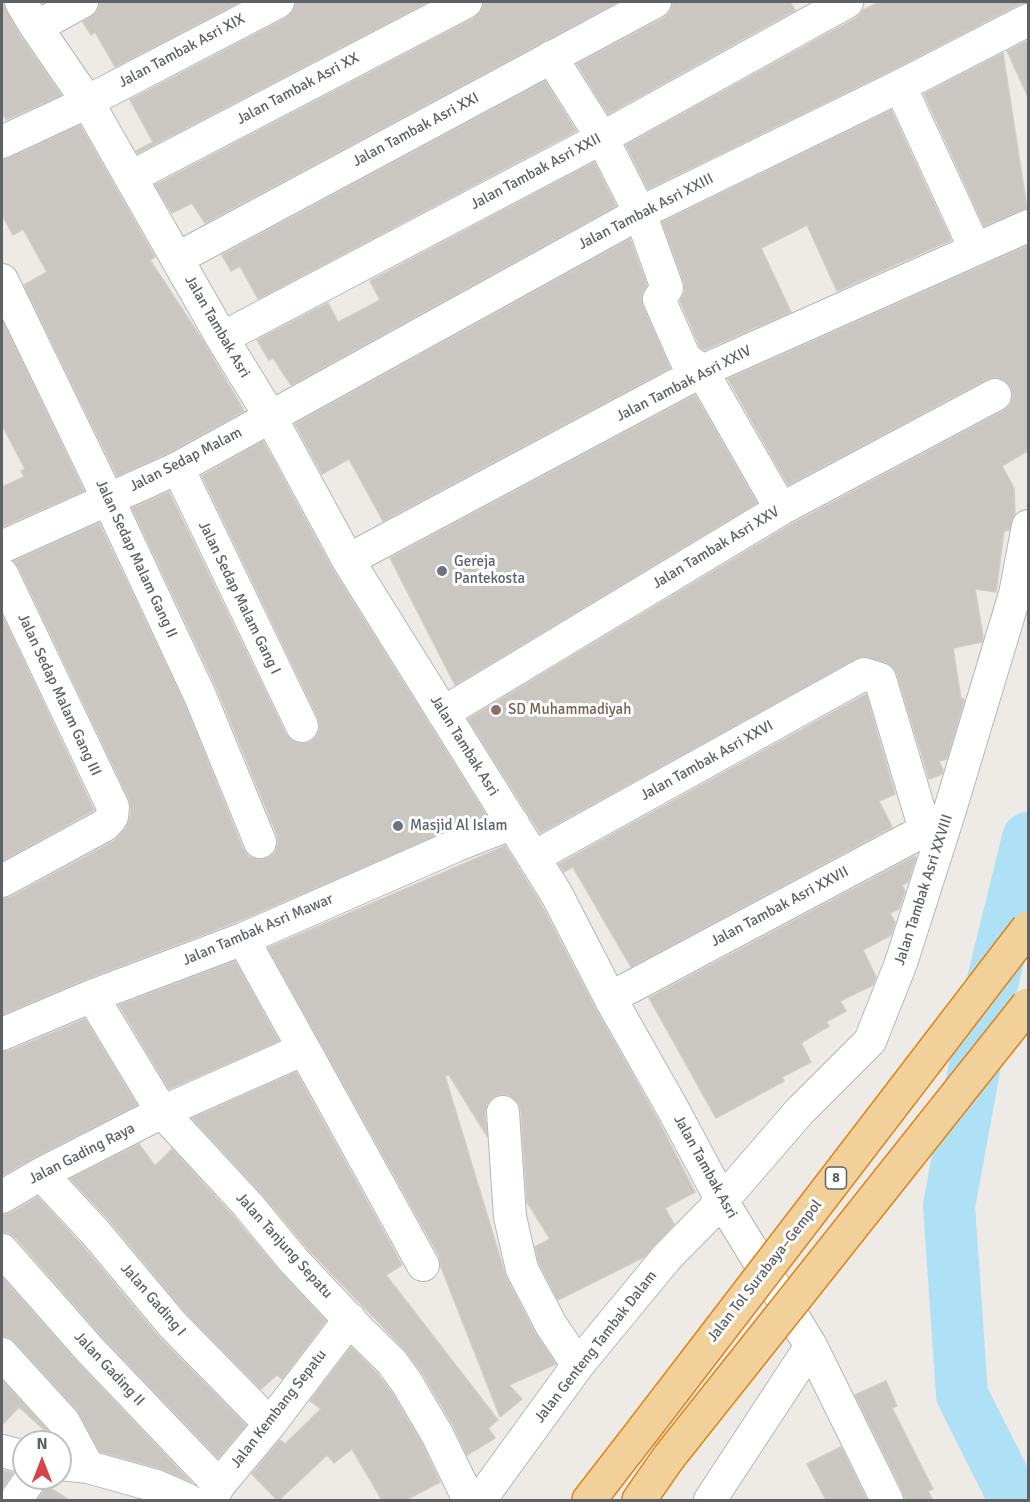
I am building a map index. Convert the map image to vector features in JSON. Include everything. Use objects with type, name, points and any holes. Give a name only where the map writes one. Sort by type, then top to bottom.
[{"type":"highway","name":"Jalan Tol Surabaya–Gempol","points":[[589,1500],[1029,928]]},
{"type":"highway","points":[[639,1500],[669,1457],[1029,1005]]},
{"type":"street","points":[[28,14],[82,2]]},
{"type":"street","name":"Jalan Tambak Asri XIX","points":[[2,142],[87,101],[278,2]]},
{"type":"street","name":"Jalan Tambak Asri XX","points":[[131,177],[466,2]]},
{"type":"street","name":"Jalan Tambak Asri XXI","points":[[178,258],[655,2]]},
{"type":"street","name":"Jalan Tambak Asri XXII","points":[[222,338],[602,138],[847,2]]},
{"type":"street","name":"Jalan Tambak Asri","points":[[28,14],[87,101],[222,338],[270,416],[348,560],[534,857],[722,1201],[811,1346],[887,1500]]},
{"type":"street","name":"Jalan Tambak Asri XXIII","points":[[270,416],[640,213],[1029,20]]},
{"type":"street","points":[[551,57],[602,138],[640,213],[667,288],[659,299],[685,358],[702,371],[781,508]]},
{"type":"street","points":[[900,86],[975,249]]},
{"type":"street","name":"Jalan Tambak Asri XXIV","points":[[348,560],[702,371],[1029,226]]},
{"type":"street","name":"Jalan Sedap Malam Gang II","points":[[2,280],[201,698],[260,842]]},
{"type":"street","name":"Jalan Tambak Asri XXV","points":[[443,713],[781,508],[995,395]]},
{"type":"street","name":"Jalan Sedap Malam","points":[[2,547],[178,468],[270,416]]},
{"type":"street","name":"Jalan Sedap Malam Gang I","points":[[178,468],[302,726]]},
{"type":"street","name":"Jalan Tambak Asri XXVIII","points":[[722,1201],[799,1112],[870,1041],[901,963],[937,821],[1015,594],[1029,526]]},
{"type":"street","name":"Jalan Sedap Malam Gang III","points":[[2,574],[113,807],[112,817],[105,825],[2,881]]},
{"type":"street","name":"Jalan Tambak Asri XXVI","points":[[534,857],[864,674],[880,679],[937,821]]},
{"type":"street","name":"Jalan Tambak Asri XXVII","points":[[610,998],[937,821]]},
{"type":"street","name":"Jalan Tambak Asri Mawar","points":[[2,1034],[92,996],[243,939],[455,846],[513,824]]},
{"type":"street","points":[[243,939],[423,1265]]},
{"type":"street","name":"Jalan Tanjung Sepatu","points":[[92,996],[162,1112],[248,1205],[294,1261],[391,1361],[408,1383],[438,1436],[469,1500]]},
{"type":"street","name":"Jalan Gading Raya","points":[[2,1197],[41,1174],[162,1112],[304,1049]]},
{"type":"street","points":[[502,1112],[510,1217],[522,1269],[551,1325],[578,1365]]},
{"type":"street","name":"Jalan Gading I","points":[[41,1174],[95,1232],[172,1324],[270,1424]]},
{"type":"street","name":"Jalan Genteng Tambak Dalam","points":[[480,1500],[578,1365],[667,1257],[722,1201]]},
{"type":"street","name":"Jalan Gading II","points":[[2,1250],[215,1493]]},
{"type":"street","name":"Jalan Kembang Sepatu","points":[[215,1493],[350,1319]]},
{"type":"street","points":[[710,1500],[811,1346]]},
{"type":"street","points":[[2,1354],[64,1422],[74,1466],[151,1493],[188,1500]]},
{"type":"building","points":[[2,2],[21,37],[61,95],[6,120],[2,112]]},
{"type":"building","points":[[100,2],[240,2],[115,67],[95,32],[91,35],[83,22],[97,12]]},
{"type":"building","points":[[296,2],[428,2],[138,153],[136,151],[153,142],[130,100],[286,18],[293,11]]},
{"type":"building","points":[[484,2],[618,2],[205,223],[192,203],[172,213],[155,185],[474,18],[481,11]]},
{"type":"building","points":[[673,2],[790,2],[795,10],[608,114],[577,64],[664,18],[671,11]]},
{"type":"building","points":[[880,2],[1029,2],[1020,4],[892,70],[648,189],[626,145],[856,18],[863,10]]},
{"type":"building","points":[[1029,40],[1029,99],[1007,51]]},
{"type":"building","points":[[1003,53],[1027,208],[984,226],[924,94]]},
{"type":"building","points":[[545,81],[576,131],[258,299],[240,266],[231,271],[222,255]]},
{"type":"building","points":[[891,110],[951,240],[837,291],[807,225],[761,248],[791,312],[704,350],[700,347],[680,301],[685,291],[684,282],[662,222]]},
{"type":"building","points":[[80,125],[155,257],[150,260],[203,341],[244,411],[170,452],[117,476],[24,285],[47,272],[23,229],[13,235],[2,215],[2,160]]},
{"type":"building","points":[[594,162],[616,206],[291,385],[273,358],[269,360],[257,340],[328,303],[338,322],[358,312],[380,300],[370,281]]},
{"type":"building","points":[[630,239],[647,285],[641,297],[643,306],[670,368],[383,521],[349,459],[322,474],[295,424]]},
{"type":"building","points":[[1029,245],[1029,450],[1002,466],[1014,488],[1015,514],[1009,530],[1004,531],[996,592],[975,589],[982,642],[953,648],[961,699],[963,698],[964,701],[947,759],[939,761],[943,770],[942,774],[929,779],[893,667],[885,662],[862,656],[540,833],[468,719],[790,525],[1003,411],[1010,405],[1013,396],[1011,387],[1005,380],[996,377],[987,379],[788,485],[728,379]]},
{"type":"building","points":[[2,320],[84,491],[2,527],[2,487],[24,477],[21,471],[25,469],[2,425]]},
{"type":"building","points":[[695,395],[757,503],[455,685],[390,558]]},
{"type":"building","points":[[263,441],[333,570],[486,815],[236,922],[86,979],[2,1015],[2,899],[11,897],[114,841],[126,828],[131,809],[129,799],[14,561],[99,523],[185,705],[243,849],[249,857],[258,860],[275,853],[278,844],[277,835],[218,691],[132,508],[169,492],[286,734],[291,740],[300,744],[310,742],[317,736],[320,728],[318,718],[202,476]]},
{"type":"building","points":[[2,615],[94,810],[2,861]]},
{"type":"building","points":[[866,694],[895,794],[879,801],[892,827],[631,967],[573,867],[564,872],[559,864]]},
{"type":"building","points":[[505,846],[541,904],[695,1192],[665,1208],[674,1224],[644,1257],[558,1300],[539,1263],[535,1247],[550,1239],[527,1202],[521,1111],[518,1103],[510,1096],[501,1094],[493,1097],[487,1104],[485,1113],[487,1136],[449,1075],[445,1076],[506,1277],[535,1333],[556,1364],[509,1385],[522,1399],[500,1417],[441,1267],[439,1256],[268,948]]},
{"type":"building","points":[[915,856],[908,882],[902,885],[905,891],[899,909],[890,913],[895,922],[891,935],[863,950],[876,977],[873,985],[840,1001],[846,1011],[826,1022],[829,1026],[801,1043],[811,1062],[782,1077],[784,1081],[716,1118],[649,998]]},
{"type":"building","points":[[235,961],[279,1041],[169,1089],[119,1005]]},
{"type":"building","points":[[85,1019],[137,1105],[2,1176],[2,1052]]},
{"type":"building","points":[[296,1072],[402,1265],[386,1275],[498,1420],[488,1428],[495,1438],[467,1455],[454,1427],[423,1374],[405,1350],[308,1249],[262,1194],[192,1118]]},
{"type":"building","points":[[139,1144],[155,1166],[172,1149],[326,1321],[282,1379],[277,1375],[261,1389],[185,1312],[109,1220],[70,1179]]},
{"type":"building","points":[[38,1197],[81,1244],[158,1336],[246,1425],[218,1458],[104,1339],[16,1238],[2,1232],[2,1215],[11,1213]]},
{"type":"building","points":[[2,1277],[78,1363],[191,1482],[161,1469],[100,1452],[77,1410],[15,1342],[2,1336]]},
{"type":"building","points":[[351,1347],[377,1373],[392,1393],[422,1444],[440,1482],[406,1500],[382,1500],[352,1449],[334,1463],[327,1455],[277,1500],[252,1474],[280,1440],[285,1444],[321,1409],[310,1401]]},
{"type":"building","points":[[2,1380],[47,1430],[19,1407],[2,1425]]},
{"type":"building","points":[[886,1381],[897,1406],[892,1408],[933,1489],[928,1491],[933,1500],[905,1500],[855,1395]]},
{"type":"building","points":[[841,1447],[867,1500],[826,1500],[807,1464]]},
{"type":"building","points":[[2,1470],[12,1473],[12,1474],[2,1489]]},
{"type":"building","points":[[44,1490],[53,1490],[69,1500],[37,1500]]},
{"type":"waterway","points":[[1015,1500],[962,1395],[949,1206],[983,1021],[1028,838]]},
{"type":"place","name":"Gereja Pantekosta","points":[[442,571]]},
{"type":"place","name":"SD Muhammadiyah","points":[[496,710]]},
{"type":"place","name":"Masjid Al Islam","points":[[398,826]]}]
